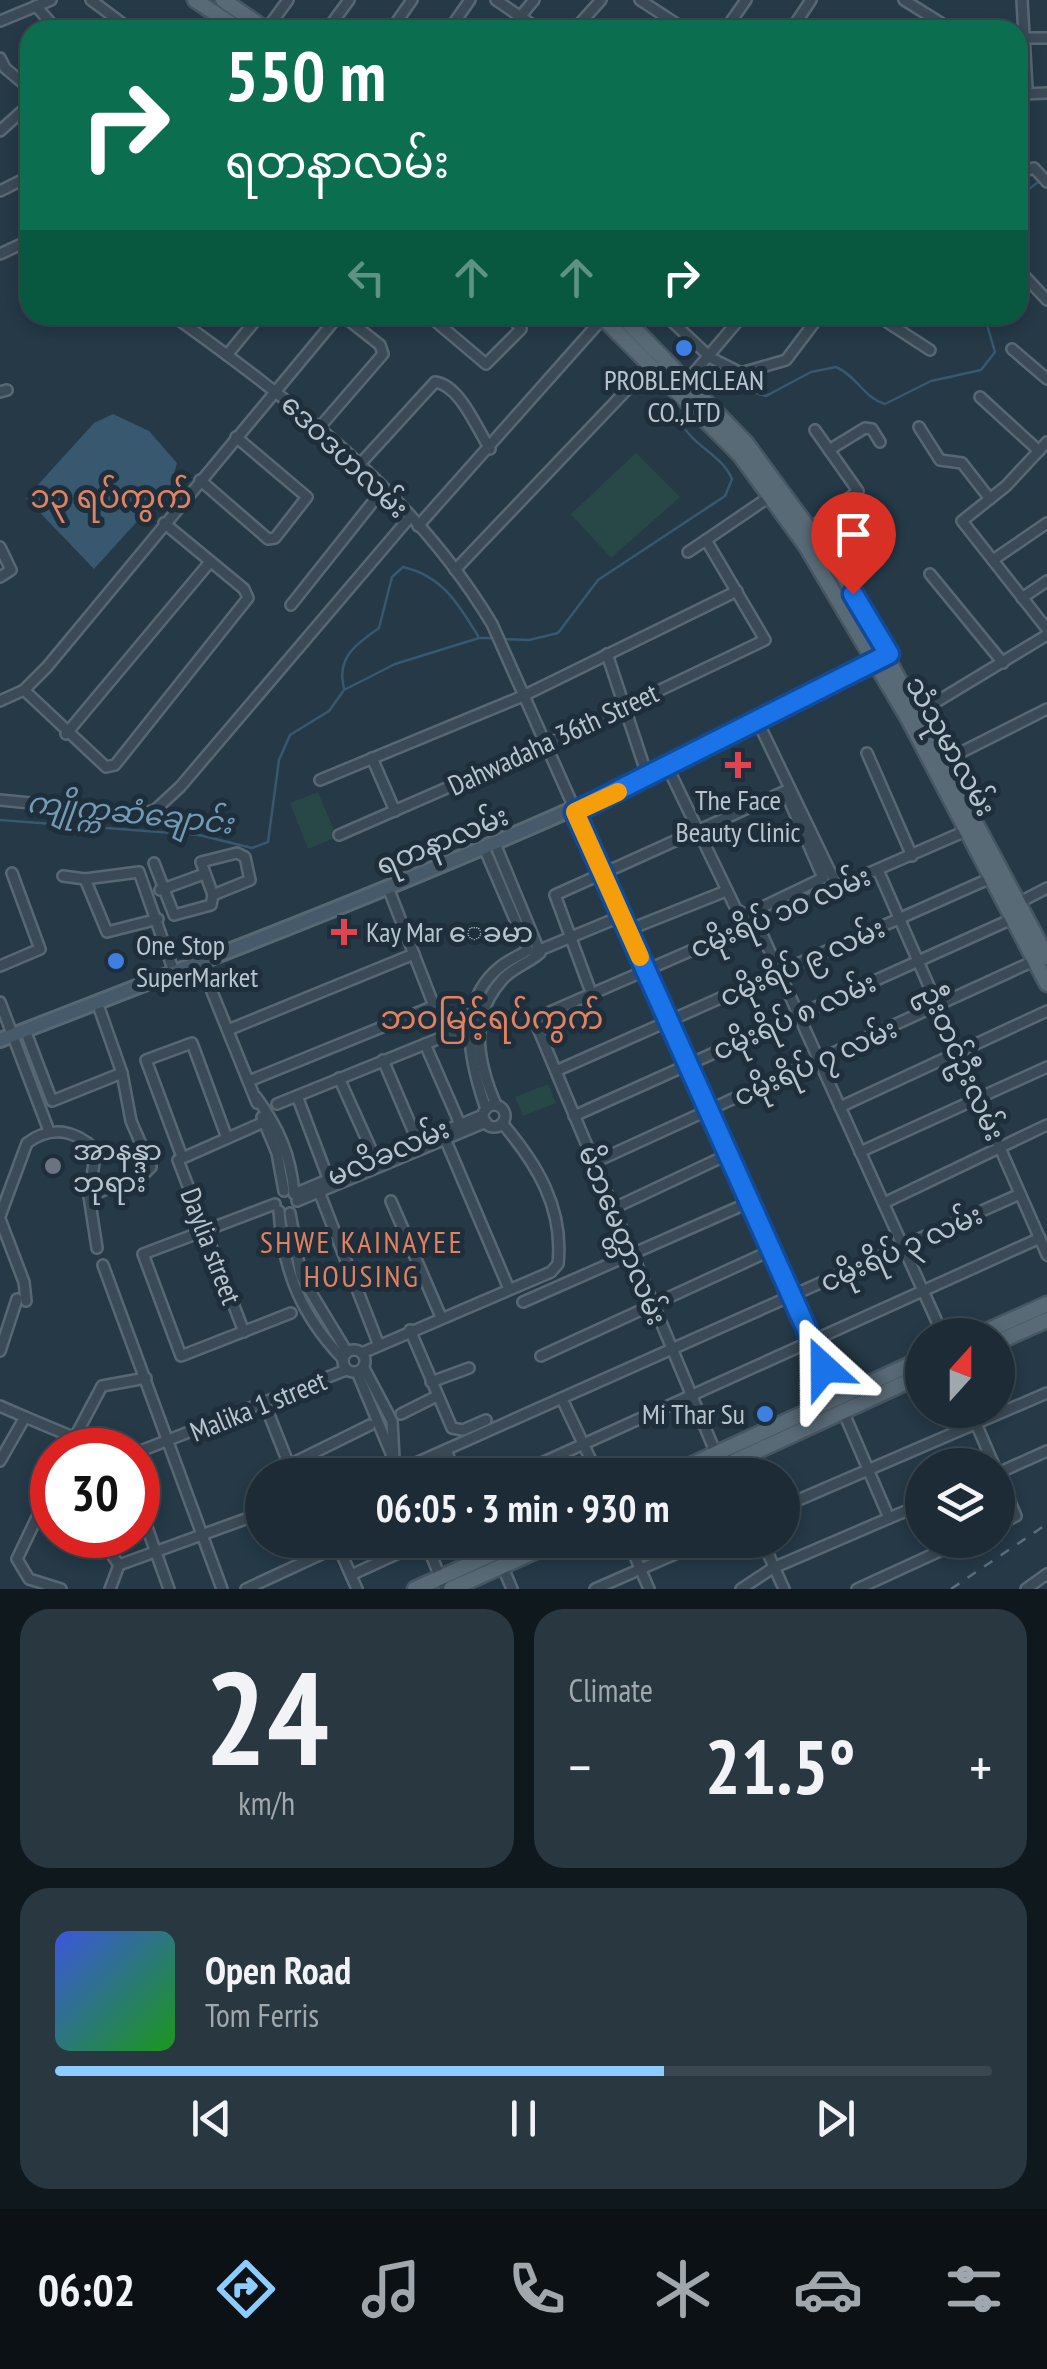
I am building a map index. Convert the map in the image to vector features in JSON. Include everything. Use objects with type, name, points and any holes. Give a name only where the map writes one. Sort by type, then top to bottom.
[{"type":"main road","points":[[195,0],[225,20]]},
{"type":"main road","points":[[226,1],[251,20]]},
{"type":"main road","name":"သံသုမာလမ်း","points":[[613,325],[687,387],[811,528],[993,877],[1018,910]]},
{"type":"main road","name":"သံသုမာလမ်း","points":[[629,325],[656,359]]},
{"type":"main road","name":"သံသုမာလမ်း","points":[[777,491],[837,593],[918,713],[1018,910],[1041,959],[1047,984]]},
{"type":"main road","name":"ရတနာလမ်း","points":[[12,1035],[389,890],[575,812],[882,658]]},
{"type":"main road","points":[[1015,1318],[1047,1304]]},
{"type":"main road","points":[[1015,1334],[1047,1320]]},
{"type":"main road","points":[[734,1458],[904,1375]]},
{"type":"main road","points":[[445,1585],[485,1558]]},
{"type":"main road","points":[[415,1589],[445,1585],[520,1558]]},
{"type":"street","points":[[0,21],[51,0]]},
{"type":"street","points":[[91,0],[118,20]]},
{"type":"street","points":[[271,20],[288,0]]},
{"type":"street","points":[[496,0],[525,20]]},
{"type":"street","points":[[516,20],[534,0]]},
{"type":"street","points":[[583,20],[601,0]]},
{"type":"street","points":[[640,0],[671,20]]},
{"type":"street","points":[[904,0],[931,20]]},
{"type":"street","points":[[36,6],[48,20]]},
{"type":"street","points":[[0,131],[20,113]]},
{"type":"street","points":[[1028,167],[1040,172],[1047,182]]},
{"type":"street","points":[[1028,280],[1047,300]]},
{"type":"street","name":"ဒေဝဒဟလမ်း","points":[[186,325],[276,390],[360,464],[455,570],[492,624],[889,1518]]},
{"type":"street","points":[[227,355],[252,325]]},
{"type":"street","points":[[0,701],[24,690],[332,325]]},
{"type":"street","points":[[319,428],[383,354],[380,345],[354,325]]},
{"type":"street","points":[[440,325],[486,364],[521,329],[518,325]]},
{"type":"street","points":[[418,526],[490,449],[594,325]]},
{"type":"street","points":[[676,325],[711,358],[741,372],[769,368],[786,360],[812,325]]},
{"type":"street","points":[[687,387],[736,325]]},
{"type":"street","points":[[891,325],[930,350]]},
{"type":"street","points":[[1012,349],[1047,379]]},
{"type":"street","points":[[455,570],[656,359]]},
{"type":"street","points":[[360,464],[435,382],[444,383],[458,398],[490,449]]},
{"type":"street","points":[[980,397],[1039,451]]},
{"type":"street","points":[[918,427],[940,460],[962,463],[990,499]]},
{"type":"street","points":[[829,450],[865,428],[872,429],[880,442]]},
{"type":"street","points":[[811,528],[858,490],[816,430]]},
{"type":"street","points":[[200,480],[268,538],[275,538],[307,497],[236,437]]},
{"type":"street","points":[[918,713],[1047,632],[962,521],[1047,442]]},
{"type":"street","points":[[291,605],[384,488]]},
{"type":"street","points":[[688,552],[777,491]]},
{"type":"street","points":[[0,800],[140,814],[155,810],[180,787],[410,517]]},
{"type":"street","points":[[24,690],[66,734],[106,767],[115,765],[248,598],[249,593],[164,523]]},
{"type":"street","points":[[992,560],[1047,524]]},
{"type":"street","points":[[320,780],[523,696],[737,591],[706,540]]},
{"type":"street","points":[[0,547],[11,570],[0,578]]},
{"type":"street","points":[[66,734],[210,562]]},
{"type":"street","points":[[930,574],[1003,663]]},
{"type":"street","points":[[1022,598],[1047,581]]},
{"type":"street","name":"Dahwadaha 36th Street","points":[[339,835],[546,746],[766,639],[737,591]]},
{"type":"street","points":[[608,654],[648,778]]},
{"type":"street","points":[[944,761],[1047,709]]},
{"type":"street","points":[[668,768],[736,910],[746,915],[824,878],[758,722]]},
{"type":"street","points":[[867,753],[912,856]]},
{"type":"street","points":[[372,758],[395,812]]},
{"type":"street","points":[[589,987],[553,897],[787,790]]},
{"type":"street","points":[[787,790],[838,888]]},
{"type":"street","name":"ငမိုးရိပ် ၁၀ လမ်း","points":[[537,1018],[968,830]]},
{"type":"street","points":[[154,863],[171,913],[179,916],[212,904],[213,895],[197,847]]},
{"type":"street","points":[[490,848],[528,950]]},
{"type":"street","points":[[490,848],[540,953]]},
{"type":"street","points":[[201,862],[236,853],[249,865],[250,880],[213,895]]},
{"type":"street","name":"ဦးတင်ဦးလမ်း","points":[[878,870],[1047,1255]]},
{"type":"street","points":[[63,876],[86,879],[139,872],[174,972]]},
{"type":"street","points":[[0,966],[40,949],[12,873]]},
{"type":"street","points":[[149,894],[204,874]]},
{"type":"street","name":"ငမိုးရိပ် ၉ လမ်း","points":[[556,1071],[993,877]]},
{"type":"street","points":[[86,879],[107,932],[158,919]]},
{"type":"street","name":"ငမိုးရိပ် ၈ လမ်း","points":[[574,1116],[918,960],[1018,910],[1047,888]]},
{"type":"street","points":[[249,1081],[432,1008],[389,890]]},
{"type":"street","points":[[628,930],[726,891]]},
{"type":"street","points":[[488,1113],[478,1051],[484,1014],[504,977],[540,953],[622,916]]},
{"type":"street","points":[[757,923],[936,1318]]},
{"type":"street","points":[[528,950],[540,953]]},
{"type":"street","points":[[502,1123],[496,1126],[488,1113],[470,1064],[471,1020],[488,980],[528,950]]},
{"type":"street","points":[[228,1030],[414,954]]},
{"type":"street","name":"ငမိုးရိပ် ၇ လမ်း","points":[[593,1163],[1041,959]]},
{"type":"street","points":[[200,962],[292,1196]]},
{"type":"street","points":[[0,1002],[50,1131]]},
{"type":"street","points":[[89,1196],[151,1167],[131,1121],[122,1073],[97,1002]]},
{"type":"street","points":[[840,1107],[1047,1010]]},
{"type":"street","name":"မိဘမေတ္တာလမ်း","points":[[537,1018],[534,1023],[689,1396],[724,1458]]},
{"type":"street","points":[[277,1104],[460,1030]]},
{"type":"street","points":[[12,1035],[52,1100],[122,1073]]},
{"type":"street","name":"Daylia street","points":[[227,1138],[192,1043],[146,1060],[244,1332]]},
{"type":"street","points":[[425,1044],[459,1122]]},
{"type":"street","points":[[384,1060],[417,1140]]},
{"type":"street","points":[[860,1152],[1047,1067]]},
{"type":"street","points":[[340,1078],[374,1158]]},
{"type":"street","points":[[296,1096],[328,1178]]},
{"type":"street","points":[[256,1097],[274,1121],[287,1150],[292,1196],[282,1209],[206,1229],[142,1252],[181,1356],[291,1313]]},
{"type":"street","points":[[345,1355],[362,1353],[551,1272],[558,1264],[556,1216],[545,1184],[530,1156],[502,1123],[504,1111],[488,1113]]},
{"type":"street","name":"မလိခလမ်း","points":[[292,1196],[459,1122],[488,1113]]},
{"type":"street","name":"မလိခလမ်း","points":[[292,1196],[320,1194],[446,1141],[488,1113]]},
{"type":"street","points":[[180,1158],[264,1122]]},
{"type":"street","points":[[884,1203],[1047,1125]]},
{"type":"street","points":[[0,1351],[21,1300],[24,1282],[0,1218],[5,1186],[28,1143],[50,1131],[70,1133],[96,1150],[89,1196],[97,1248]]},
{"type":"street","points":[[446,1141],[509,1289]]},
{"type":"street","points":[[612,1208],[729,1154]]},
{"type":"street","points":[[320,1194],[378,1343]]},
{"type":"street","name":"ငမိုးရိပ် ၃ လမ်း","points":[[426,1458],[1020,1194]]},
{"type":"street","points":[[282,1209],[292,1196]]},
{"type":"street","points":[[392,1201],[442,1317]]},
{"type":"street","points":[[523,1302],[750,1202]]},
{"type":"street","points":[[282,1209],[301,1276],[356,1370],[393,1458]]},
{"type":"street","points":[[551,1458],[1040,1238]]},
{"type":"street","points":[[541,1356],[772,1250]]},
{"type":"street","points":[[103,1265],[222,1589]]},
{"type":"street","points":[[410,1330],[452,1428],[462,1430],[486,1420]]},
{"type":"street","points":[[356,1370],[362,1353]]},
{"type":"street","points":[[432,1382],[469,1368]]},
{"type":"street","name":"Malika 1 street","points":[[160,1445],[264,1402],[356,1370]]},
{"type":"street","points":[[79,1428],[102,1386],[146,1378]]},
{"type":"street","points":[[1015,1407],[1047,1394]]},
{"type":"street","points":[[401,1414],[437,1396]]},
{"type":"street","points":[[562,1400],[590,1458]]},
{"type":"street","points":[[264,1402],[289,1466],[370,1425]]},
{"type":"street","points":[[0,1406],[52,1428]]},
{"type":"street","points":[[0,1461],[4,1446],[26,1417]]},
{"type":"street","points":[[800,1499],[965,1428]]},
{"type":"street","points":[[446,1450],[449,1458]]},
{"type":"street","points":[[1015,1465],[1047,1451]]},
{"type":"street","points":[[741,1589],[773,1568],[905,1511]]},
{"type":"street","points":[[160,1553],[245,1521]]},
{"type":"street","points":[[30,1532],[17,1559],[29,1579],[61,1589]]},
{"type":"street","points":[[114,1558],[120,1566]]},
{"type":"street","points":[[110,1589],[120,1566],[144,1558]]},
{"type":"street","points":[[157,1558],[169,1589]]},
{"type":"street","points":[[246,1589],[312,1558]]},
{"type":"street","points":[[344,1558],[357,1589]]},
{"type":"street","points":[[352,1575],[389,1558]]},
{"type":"street","points":[[434,1558],[445,1585]]},
{"type":"street","points":[[495,1558],[512,1589]]},
{"type":"street","points":[[635,1558],[649,1589]]},
{"type":"street","points":[[594,1589],[665,1558]]},
{"type":"street","points":[[769,1558],[784,1589]]},
{"type":"street","points":[[858,1589],[925,1558]]},
{"type":"street","points":[[1026,1589],[1047,1574]]},
{"type":"street","points":[[114,1578],[118,1589]]},
{"type":"green space","points":[[636,453],[680,497],[611,558],[571,514]]},
{"type":"green space","points":[[318,792],[337,837],[308,849],[290,803]]},
{"type":"green space","points":[[548,1084],[556,1103],[523,1116],[515,1097]]},
{"type":"water","points":[[113,414],[149,431],[177,463],[171,484],[94,569],[26,498],[94,423]]},
{"type":"waterway","name":"ကျိုက္ကဆံချောင်း","points":[[1028,190],[1041,180]]},
{"type":"waterway","name":"ကျိုက္ကဆံချောင်း","points":[[705,395],[726,384],[766,396],[811,372],[836,367],[885,404],[931,381],[981,370],[995,352],[987,325]]},
{"type":"waterway","name":"ကျိုက္ကဆံချောင်း","points":[[501,639],[529,640],[558,633],[598,580],[725,496],[732,479],[681,423],[689,412]]},
{"type":"waterway","points":[[344,688],[345,660],[379,628],[392,577],[403,567],[439,584],[478,636]]},
{"type":"waterway","name":"ကျိုက္ကဆံချောင်း","points":[[0,820],[199,835],[252,848],[268,842],[279,760],[290,735],[329,711],[344,690],[395,664],[479,638],[493,638]]},
{"type":"railway","points":[[951,1589],[1047,1524]]},
{"type":"slow traffic","points":[[618,792],[575,812],[640,957]]},
{"type":"place","name":"PROBLEMCLEAN CO.,LTD","points":[[684,348]]},
{"type":"place","name":"The Face Beauty Clinic","points":[[738,765]]},
{"type":"place","name":"Kay Mar ေခမာ","points":[[344,932]]},
{"type":"place","name":"One Stop SuperMarket","points":[[116,961]]},
{"type":"place","name":"အာနန္ဒာ ဘုရား","points":[[53,1166]]},
{"type":"place","name":"Mi Thar Su","points":[[765,1414]]},
{"type":"district","name":"၁၃ ရပ်ကွက်","points":[[111,497]]},
{"type":"district","name":"ဘဝမြင့်ရပ်ကွက်","points":[[492,1018]]},
{"type":"district","name":"SHWE KAINAYEE HOUSING","points":[[362,1260]]},
{"type":"route","points":[[824,1368],[575,812],[889,654],[853,594]]}]
